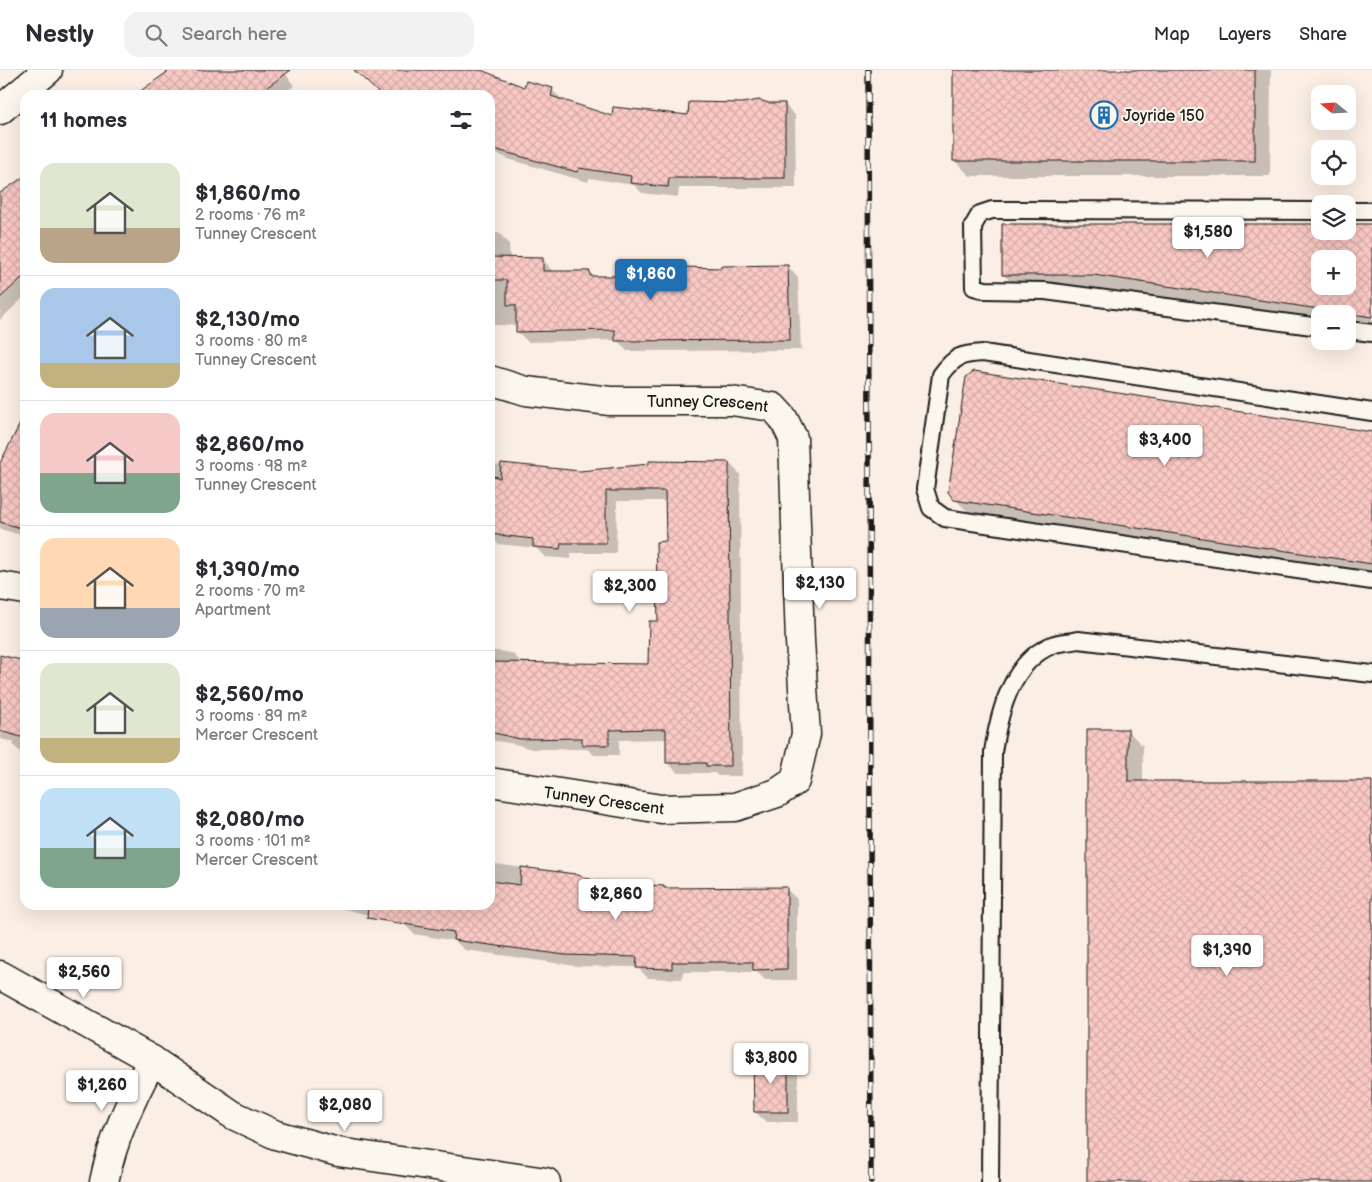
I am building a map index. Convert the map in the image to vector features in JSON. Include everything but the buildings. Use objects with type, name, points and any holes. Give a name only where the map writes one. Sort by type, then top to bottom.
[{"type":"street","points":[[24,90],[48,70]]},
{"type":"street","points":[[0,110],[20,93]]},
{"type":"street","name":"Tunney Crescent","points":[[495,382],[526,391],[610,401],[731,401],[773,407],[783,418],[793,438],[800,641],[806,734],[795,780],[777,792],[736,807],[661,809],[495,783]]},
{"type":"street","points":[[0,586],[20,589]]},
{"type":"street","points":[[0,975],[152,1060],[233,1115],[276,1135],[338,1152],[546,1182]]},
{"type":"street","points":[[104,1182],[110,1154],[122,1118],[152,1060]]},
{"type":"lane","points":[[1311,211],[992,210],[980,214],[973,226],[974,287],[985,290],[1044,292],[1311,326]]},
{"type":"lane","points":[[1356,211],[1372,211]]},
{"type":"lane","points":[[1356,331],[1372,333]]},
{"type":"lane","points":[[1372,412],[983,353],[963,354],[949,364],[941,374],[926,489],[931,508],[945,518],[1372,581]]},
{"type":"lane","points":[[990,1182],[993,752],[997,728],[1015,679],[1031,658],[1052,644],[1078,640],[1372,674]]},
{"type":"railway","points":[[868,70],[871,1182]]},
{"type":"place","name":"Joyride 150","points":[[1104,115]]}]
